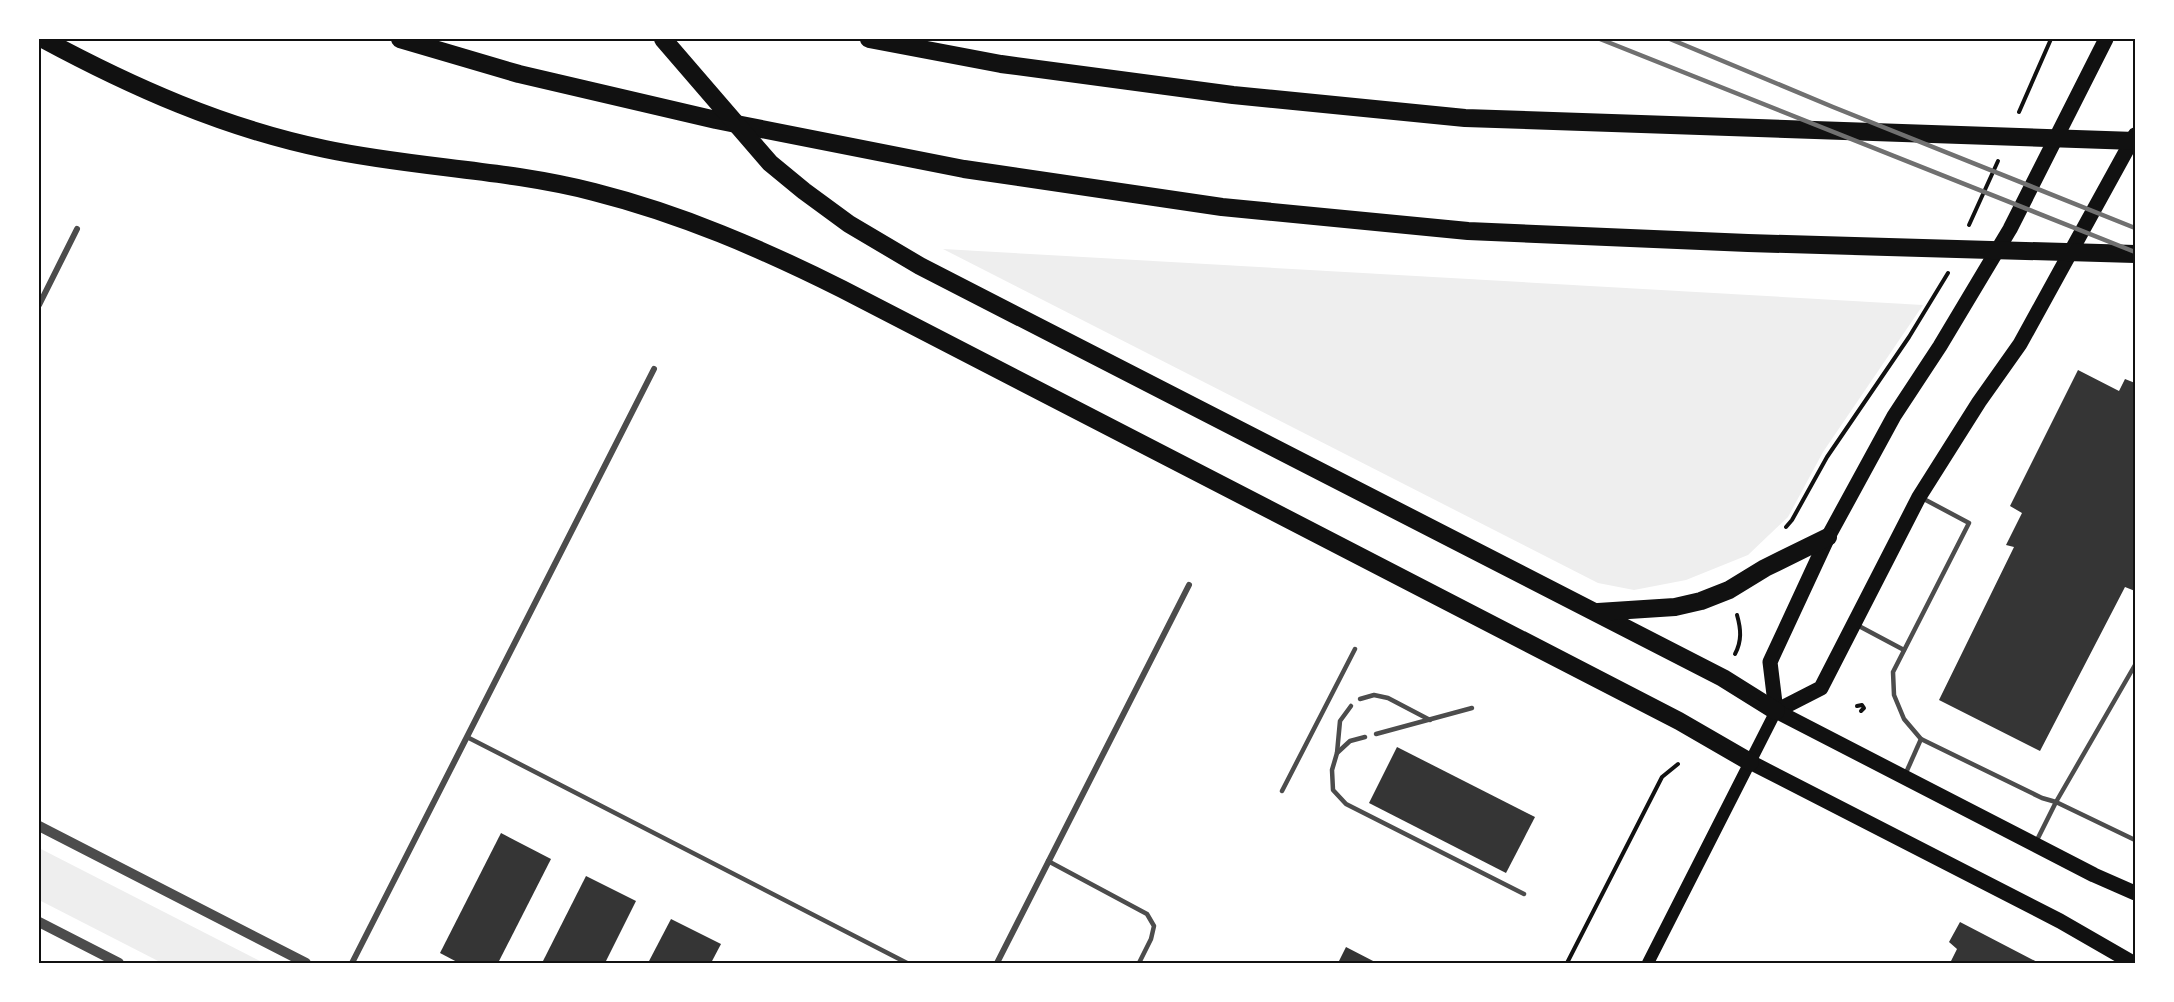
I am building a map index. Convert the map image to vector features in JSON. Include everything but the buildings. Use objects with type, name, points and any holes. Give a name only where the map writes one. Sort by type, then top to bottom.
[{"type":"highway","points":[[43,39],[132,86],[200,114],[258,132],[324,149],[393,162],[525,178],[591,191],[658,210],[722,233],[842,289],[1669,715],[1750,762]]},
{"type":"highway","points":[[400,39],[519,74],[716,120],[964,169],[1222,207],[1468,231],[1749,243],[2135,255]]},
{"type":"highway","points":[[663,39],[770,163],[849,224],[920,266],[1723,678],[1776,711]]},
{"type":"highway","points":[[869,39],[1001,64],[1233,95],[1465,118],[2135,141]]},
{"type":"highway","points":[[1596,612],[1675,607],[1701,601],[1729,590],[1765,568],[1828,537]]},
{"type":"main road","points":[[1648,963],[1776,711],[1770,662],[1828,537],[1894,416],[1940,346],[2010,229],[2106,39]]},
{"type":"main road","points":[[1776,711],[1821,688],[1919,496],[1979,402],[2020,344],[2135,135]]},
{"type":"main road","points":[[1776,711],[2034,845],[2135,893]]},
{"type":"main road","points":[[1750,762],[2060,921],[2133,963]]},
{"type":"street","points":[[39,305],[77,230]]},
{"type":"street","points":[[352,963],[654,369]]},
{"type":"street","points":[[997,963],[1189,585]]},
{"type":"street","points":[[39,825],[306,963]]},
{"type":"street","points":[[39,922],[119,963]]},
{"type":"lane","points":[[1919,496],[1969,523],[1893,672],[1894,695],[1904,719],[1921,739],[2135,840]]},
{"type":"lane","points":[[1854,624],[1904,650]]},
{"type":"lane","points":[[1282,791],[1355,649]]},
{"type":"lane","points":[[2034,845],[2056,801],[2135,665]]},
{"type":"lane","points":[[1360,699],[1374,695],[1388,698],[1431,720]]},
{"type":"lane","points":[[1351,706],[1340,721],[1337,753],[1332,770],[1333,790],[1346,804],[1524,894]]},
{"type":"lane","points":[[1376,734],[1472,708]]},
{"type":"lane","points":[[467,737],[907,963]]},
{"type":"lane","points":[[1337,753],[1350,741],[1365,737]]},
{"type":"lane","points":[[1904,778],[1921,739]]},
{"type":"lane","points":[[1048,861],[1147,914],[1154,926],[1152,939],[1139,963]]},
{"type":"path","points":[[2019,113],[2051,39]]},
{"type":"path","points":[[1968,228],[2000,155]]},
{"type":"path","points":[[1784,528],[1792,520],[1827,457],[1909,337],[1950,270]]},
{"type":"path","points":[[1734,606],[1740,626],[1741,644],[1735,654]]},
{"type":"path","points":[[1741,644],[1747,649]]},
{"type":"path","points":[[1857,706],[1862,705],[1864,708],[1861,711]]},
{"type":"path","points":[[1567,963],[1662,777],[1678,764]]},
{"type":"shaded area","points":[[943,249],[1923,305],[1823,452],[1788,517],[1748,555],[1686,580],[1634,590],[1598,583]]},
{"type":"shaded area","points":[[39,848],[264,963],[162,963],[39,900]]},
{"type":"railway","points":[[1600,39],[2135,252]]},
{"type":"railway","points":[[1670,39],[2135,228]]}]
